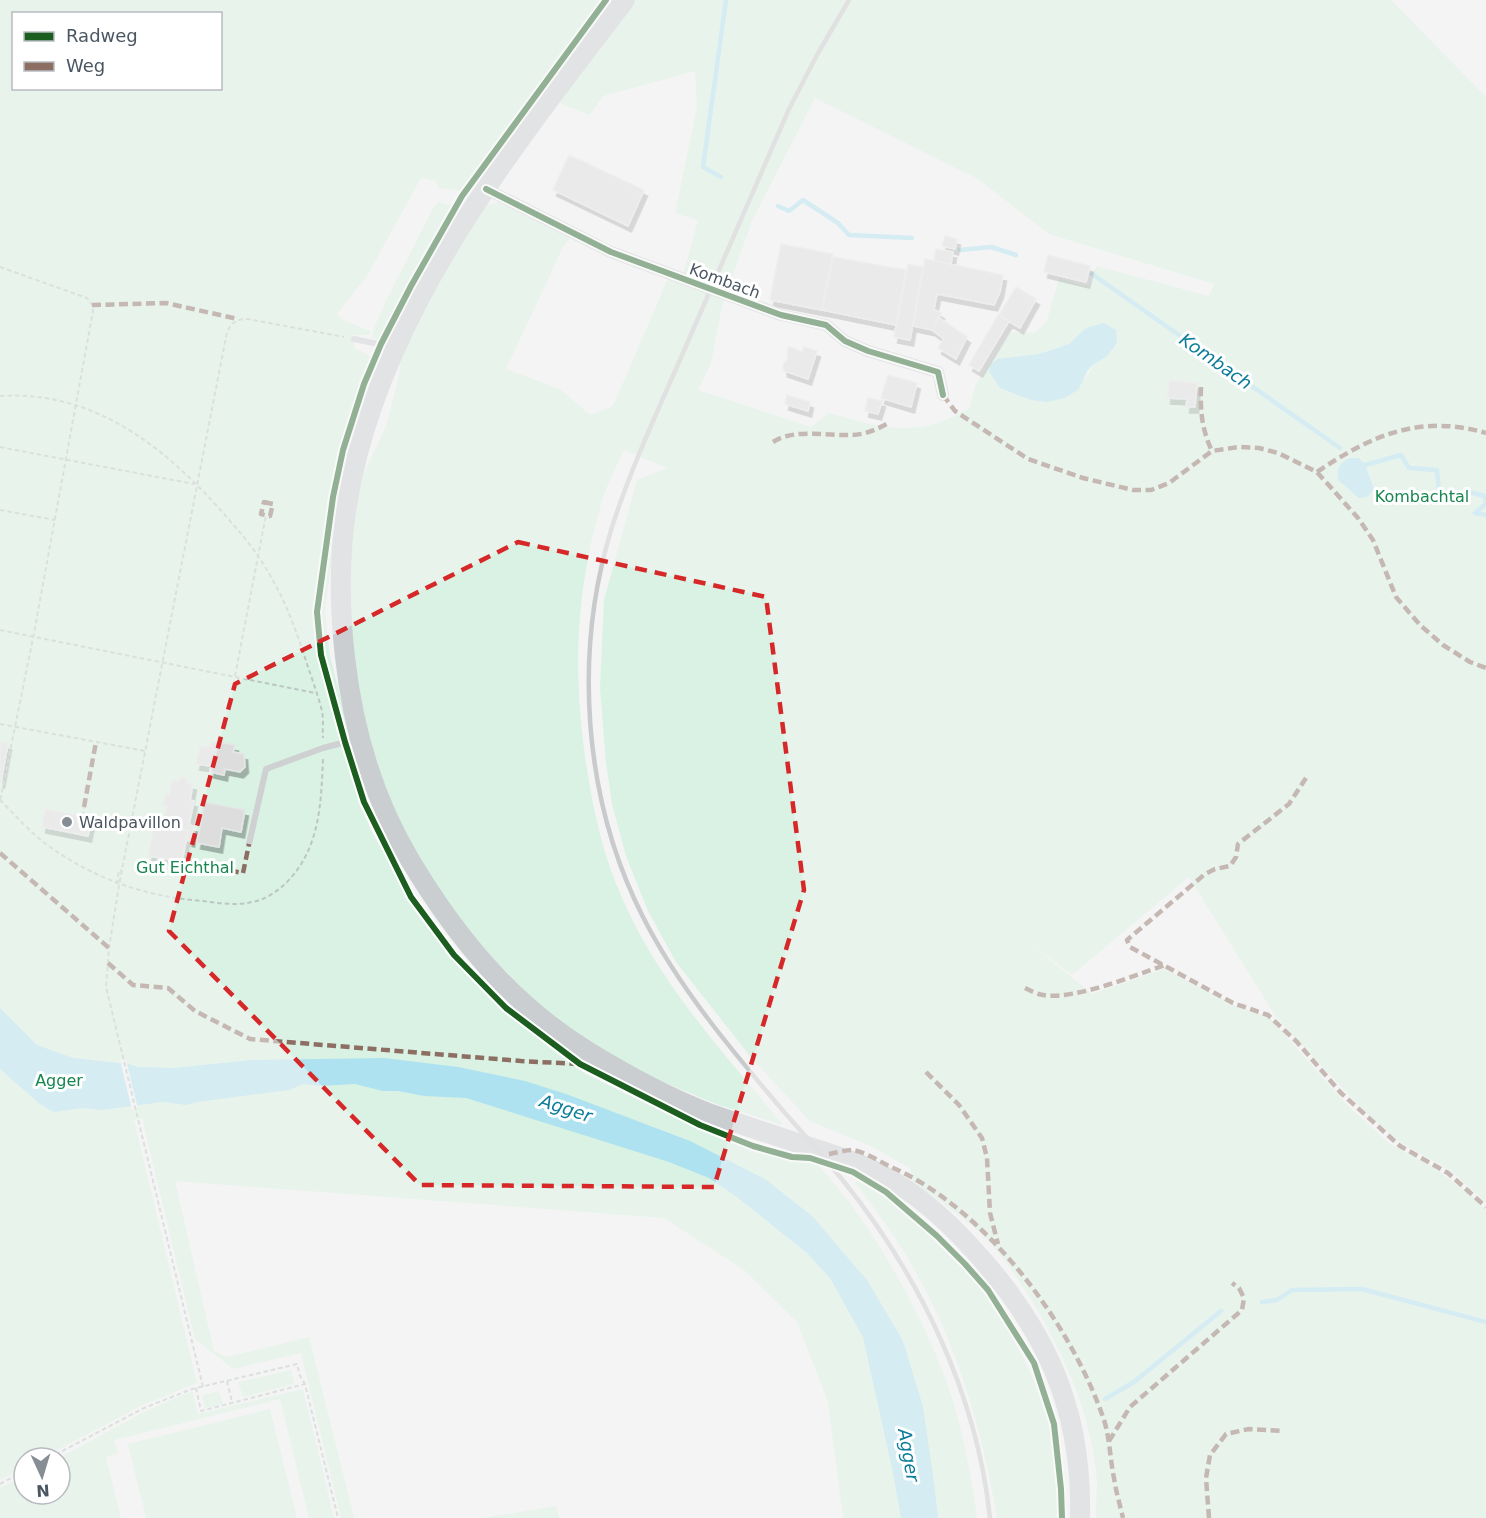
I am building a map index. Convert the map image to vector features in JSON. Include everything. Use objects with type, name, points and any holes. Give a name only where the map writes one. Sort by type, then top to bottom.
[{"type":"main road","points":[[625,0],[522,136],[486,189],[438,266],[395,348],[375,401],[358,453],[343,537],[340,574],[342,636],[347,680],[359,739],[372,781],[397,838],[440,910],[493,974],[551,1026],[589,1052],[645,1083],[705,1112],[851,1161],[884,1175],[914,1195],[953,1228],[994,1272],[1028,1317],[1048,1355],[1064,1397],[1081,1485],[1080,1518]]},
{"type":"street","name":"Kombach","points":[[486,189],[612,252],[781,315],[826,325],[852,344],[938,372],[943,395]]},
{"type":"lane","points":[[354,339],[395,348]]},
{"type":"lane","points":[[249,844],[266,769],[359,739]]},
{"type":"path","points":[[0,267],[91,301],[93,311],[91,327],[76,405],[55,520],[0,800],[46,844],[118,885],[158,896],[226,903],[253,902],[280,889],[306,858],[314,837],[322,795],[322,712],[293,623],[258,556],[197,484],[150,444],[126,428],[92,410],[76,405],[46,397],[0,396]]},
{"type":"path","points":[[203,1387],[106,987],[118,885],[224,344],[231,324],[238,319],[248,319],[354,339]]},
{"type":"path","points":[[0,447],[197,484]]},
{"type":"path","points":[[0,510],[55,520]]},
{"type":"path","points":[[235,676],[266,515]]},
{"type":"path","points":[[0,630],[316,693]]},
{"type":"path","points":[[0,724],[145,751]]},
{"type":"path","points":[[82,816],[84,807]]},
{"type":"path","points":[[72,1446],[144,1408],[196,1388],[297,1364],[305,1384],[338,1518]]},
{"type":"path","points":[[227,1381],[232,1402]]},
{"type":"path","points":[[196,1388],[201,1411],[305,1384]]},
{"type":"highlighted area","points":[[518,542],[766,597],[804,890],[714,1187],[420,1185],[169,931],[235,684]]},
{"type":"green space","points":[[0,0],[602,0],[463,191],[438,188],[436,181],[421,178],[367,276],[337,314],[343,320],[370,331],[369,335],[354,335],[354,348],[370,356],[344,433],[328,499],[313,614],[315,643],[359,803],[372,832],[409,899],[452,957],[505,1011],[586,1074],[671,1116],[742,1146],[798,1162],[817,1164],[850,1204],[901,1283],[925,1330],[945,1377],[961,1430],[977,1518],[843,1518],[828,1402],[797,1322],[744,1270],[664,1218],[175,1181],[214,1351],[227,1357],[309,1337],[354,1518],[341,1518],[301,1353],[233,1369],[195,1339],[142,1118],[134,1120],[197,1383],[143,1405],[65,1446],[12,1446],[12,1474],[0,1480]]},
{"type":"green space","points":[[608,0],[614,0],[483,180],[478,177]]},
{"type":"green space","name":"Kombachtal","points":[[634,0],[1391,0],[1486,97],[1486,1203],[1451,1171],[1401,1143],[1361,1108],[1276,1017],[1189,877],[1072,975],[1027,941],[1092,994],[1164,969],[1234,1005],[1270,1018],[1348,1106],[1390,1144],[1433,1167],[1473,1197],[1486,1211],[1486,1518],[1096,1518],[1097,1481],[1094,1457],[1075,1387],[1032,1301],[1008,1265],[974,1227],[913,1182],[910,1168],[871,1146],[810,1121],[754,1061],[676,962],[648,911],[626,856],[612,804],[600,688],[604,600],[637,480],[667,468],[624,450],[606,489],[587,563],[579,631],[579,699],[582,734],[596,820],[610,868],[623,900],[655,961],[695,1018],[783,1125],[716,1104],[647,1075],[595,1046],[549,1014],[469,935],[409,844],[382,786],[359,700],[348,589],[356,501],[361,480],[386,426],[398,380],[401,357],[415,323],[483,206],[499,202],[571,236],[563,247],[506,369],[560,389],[590,415],[613,406],[667,281],[683,275],[698,220],[675,213],[697,107],[695,71],[603,96],[590,115],[557,102]],"holes":[[[815,98],[978,179],[1049,234],[1214,284],[1209,296],[1096,266],[1089,287],[1059,278],[1047,321],[1034,333],[1011,332],[975,386],[970,408],[948,419],[926,426],[898,428],[857,421],[829,413],[811,427],[698,390],[711,363],[722,306],[752,221]],[[1086,328],[1106,357],[1094,364],[1085,379],[1008,358],[1039,354],[1069,344]]]},
{"type":"green space","points":[[439,202],[448,205],[455,202],[420,262],[380,340],[372,338],[386,301],[433,208]]},
{"type":"green space","points":[[457,210],[457,220],[390,343],[386,341],[410,291]]},
{"type":"green space","points":[[376,362],[380,364],[339,507],[325,611],[330,656],[349,731],[345,732],[325,657],[320,611],[345,453]]},
{"type":"green space","points":[[858,1181],[891,1202],[921,1226],[976,1284],[999,1316],[1036,1386],[1048,1423],[1057,1482],[1058,1518],[997,1518],[977,1425],[947,1335],[912,1265],[855,1182]]},
{"type":"green space","points":[[291,1370],[294,1384],[243,1397],[238,1382]]},
{"type":"green space","points":[[303,1389],[334,1518],[309,1518],[280,1399],[114,1440],[118,1453],[106,1457],[121,1518],[0,1518],[0,1488],[12,1482],[12,1506],[72,1506],[72,1451],[146,1411],[192,1391],[198,1414]]},
{"type":"green space","points":[[219,1391],[223,1404],[205,1408],[202,1395]]},
{"type":"green space","points":[[270,1409],[297,1518],[146,1518],[128,1444]]},
{"type":"green space","points":[[556,1506],[559,1518],[483,1518]]},
{"type":"water","points":[[1104,323],[1116,330],[1117,343],[1106,357],[1088,370],[1078,390],[1064,398],[1047,402],[1031,400],[1000,388],[989,371],[991,364],[998,359],[1039,354],[1069,344],[1086,328]]},
{"type":"water","points":[[1350,458],[1359,458],[1365,465],[1374,489],[1367,497],[1359,498],[1338,480],[1340,466]]},
{"type":"water","name":"Agger","points":[[0,1008],[37,1045],[73,1058],[138,1067],[173,1068],[252,1060],[384,1058],[458,1067],[525,1081],[690,1141],[765,1179],[812,1216],[867,1280],[903,1341],[923,1407],[938,1518],[901,1518],[863,1337],[830,1278],[807,1253],[737,1197],[709,1178],[669,1162],[466,1098],[383,1091],[355,1084],[319,1086],[303,1084],[289,1090],[186,1105],[163,1102],[101,1110],[83,1108],[54,1112],[40,1104],[0,1069]]},
{"type":"pier","points":[[120,1060],[126,1060],[138,1109],[132,1110]]},
{"type":"building","points":[[569,155],[644,190],[628,226],[553,190]]},
{"type":"building","points":[[945,236],[957,239],[955,249],[942,246]]},
{"type":"building","points":[[781,244],[833,254],[822,310],[770,300]]},
{"type":"building","points":[[936,249],[953,252],[951,264],[934,261]]},
{"type":"building","points":[[1048,255],[1090,266],[1086,282],[1044,272]]},
{"type":"building","points":[[833,257],[906,270],[896,325],[822,310]]},
{"type":"building","points":[[925,259],[1003,275],[1000,292],[994,305],[937,294],[934,309],[941,313],[932,330],[913,326]]},
{"type":"building","points":[[908,264],[923,267],[910,340],[894,337]]},
{"type":"building","points":[[1016,287],[1036,299],[1020,328],[999,315]]},
{"type":"building","points":[[998,315],[1009,321],[979,371],[969,365]]},
{"type":"building","points":[[938,317],[967,337],[956,359],[938,348],[944,339],[932,330]]},
{"type":"building","points":[[804,347],[817,351],[808,379],[784,371],[783,365],[787,360],[788,348],[802,352]]},
{"type":"building","points":[[888,375],[917,383],[911,407],[881,398]]},
{"type":"building","points":[[1169,380],[1197,383],[1195,407],[1186,407],[1187,399],[1167,398]]},
{"type":"building","points":[[787,395],[810,402],[808,411],[785,404]]},
{"type":"building","points":[[868,398],[882,401],[878,414],[865,411]]},
{"type":"building","points":[[211,741],[235,745],[233,752],[244,754],[245,767],[240,772],[225,769],[224,775],[210,772],[211,766],[196,764],[200,746],[209,747]]},
{"type":"building","points":[[0,742],[8,744],[1,782],[0,782]]},
{"type":"building","points":[[180,777],[187,779],[187,783],[193,784],[190,800],[194,801],[189,825],[194,826],[191,841],[186,840],[188,831],[163,826],[167,806],[163,805],[165,794],[169,795],[172,780],[179,781]]},
{"type":"building","points":[[205,802],[245,810],[241,832],[222,828],[219,847],[197,843]]},
{"type":"building","name":"Waldpavillon","points":[[45,809],[92,818],[88,836],[42,827]]},
{"type":"building","points":[[154,825],[188,831],[182,862],[148,856]]},
{"type":"waterway","name":"Kombach","points":[[721,177],[703,167],[726,0]]},
{"type":"waterway","name":"Kombach","points":[[778,206],[789,211],[803,200],[838,223],[849,235],[912,238]]},
{"type":"waterway","name":"Kombach","points":[[960,250],[991,247],[1016,255]]},
{"type":"waterway","name":"Kombach","points":[[1092,274],[1340,448]]},
{"type":"waterway","name":"Kombach","points":[[1360,464],[1365,465],[1401,455],[1409,468],[1437,470],[1439,492],[1454,498],[1469,492],[1485,496],[1486,504],[1475,513],[1486,515]]},
{"type":"waterway","points":[[1262,1302],[1277,1300],[1292,1290],[1362,1289],[1486,1322]]},
{"type":"waterway","points":[[1105,1399],[1134,1382],[1221,1311]]},
{"type":"railway","points":[[849,0],[789,109],[628,481],[612,527],[600,575],[592,624],[589,675],[590,725],[607,824],[623,872],[643,917],[673,969],[708,1019],[841,1178],[869,1215],[919,1295],[958,1381],[983,1472],[990,1518]]},
{"type":"marked path","points":[[92,305],[166,303],[238,319]]},
{"type":"marked path","points":[[1201,387],[1202,420],[1212,451]]},
{"type":"marked path","points":[[943,395],[955,411],[1028,459],[1083,478],[1133,490],[1151,490],[1169,483],[1212,451],[1239,447],[1259,448],[1278,453],[1317,472],[1358,518],[1373,540],[1396,597],[1420,625],[1443,645],[1470,662],[1486,668]]},
{"type":"marked path","points":[[773,442],[801,434],[856,435],[890,422]]},
{"type":"marked path","points":[[1317,472],[1377,438],[1418,427],[1462,428],[1486,433]]},
{"type":"marked path","points":[[264,502],[273,504],[270,516],[261,514],[264,502]]},
{"type":"marked path","points":[[84,807],[96,742]]},
{"type":"marked path","points":[[1306,778],[1289,804],[1238,844],[1236,857],[1230,866],[1205,874],[1127,940],[1130,947],[1233,1003],[1268,1015],[1297,1042],[1341,1093],[1400,1146],[1448,1173],[1486,1207]]},
{"type":"marked path","points":[[190,863],[243,873],[249,844]]},
{"type":"marked path","points":[[0,853],[109,948]]},
{"type":"marked path","points":[[108,963],[133,985],[168,988],[195,1011],[250,1039],[578,1064]]},
{"type":"marked path","points":[[1025,988],[1043,995],[1071,994],[1104,986],[1165,965]]},
{"type":"marked path","points":[[926,1072],[959,1105],[982,1138],[987,1158],[990,1213],[998,1244]]},
{"type":"marked path","points":[[829,1154],[849,1150],[861,1152],[924,1185],[958,1209],[991,1239],[1020,1272],[1047,1308],[1070,1345],[1089,1383],[1106,1427],[1123,1518]]},
{"type":"marked path","points":[[1109,1441],[1130,1407],[1242,1310],[1244,1298],[1239,1288],[1232,1283]]},
{"type":"marked path","points":[[1209,1518],[1206,1478],[1210,1455],[1226,1434],[1249,1429],[1283,1431]]},
{"type":"cycle path","points":[[606,0],[462,196],[411,286],[381,344],[364,384],[343,450],[333,497],[317,612],[321,655],[345,742],[364,802],[411,897],[454,955],[506,1008],[580,1064],[700,1125],[753,1146],[792,1157],[810,1158],[853,1172],[886,1192],[937,1236],[965,1264],[988,1290],[1034,1363],[1054,1424],[1062,1518]]},
{"type":"cycle path","points":[[486,189],[611,252],[781,315],[826,325],[845,341],[868,351],[938,372],[943,395]]},
{"type":"place","name":"Waldpavillon","points":[[67,822]]},
{"type":"park label","name":"Gut Eichthal","points":[[185,867]]}]
